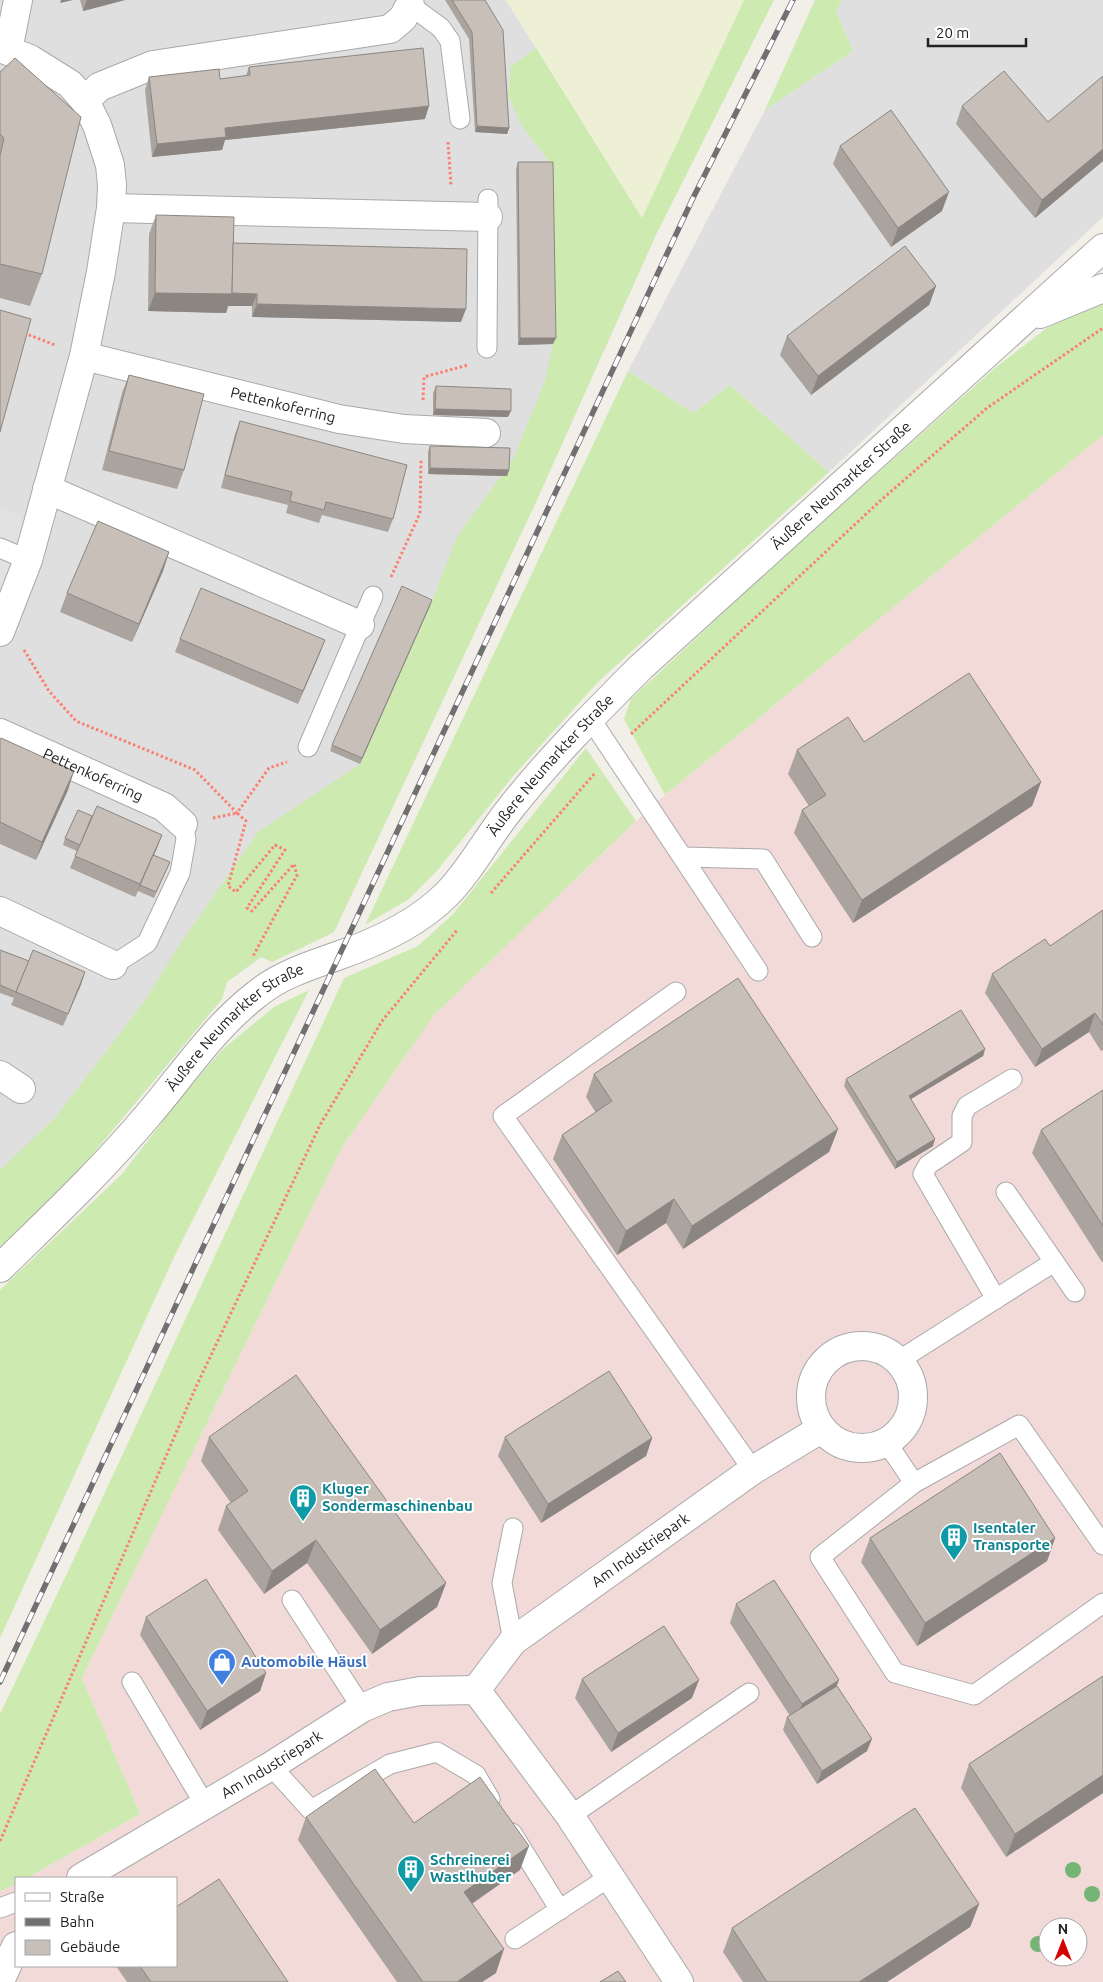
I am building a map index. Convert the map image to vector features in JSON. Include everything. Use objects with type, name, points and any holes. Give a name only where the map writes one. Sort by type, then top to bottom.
[{"type":"street","points":[[0,631],[28,560],[84,356],[111,208],[110,164],[97,125],[85,101],[70,84],[30,59],[4,49],[18,0]]},
{"type":"street","points":[[85,101],[99,87],[153,65],[390,29],[403,18],[409,3]]},
{"type":"street","points":[[111,208],[453,216],[488,208]]},
{"type":"street","name":"Äußere Neumarkter Straße","points":[[0,1268],[96,1175],[150,1113],[195,1054],[254,995],[270,983],[294,972],[374,942],[398,930],[446,895],[511,808],[590,718],[640,666],[1103,248]]},
{"type":"street","points":[[1020,323],[1103,288]]},
{"type":"street","name":"Pettenkoferring","points":[[84,356],[339,419],[404,429],[486,433]]},
{"type":"street","points":[[47,489],[360,625]]},
{"type":"street","name":"Pettenkoferring","points":[[0,733],[164,807],[183,824]]},
{"type":"street","points":[[0,911],[114,965]]},
{"type":"street","points":[[856,1346],[871,1347],[886,1352],[898,1361],[909,1377],[913,1395],[911,1414],[901,1430],[887,1443],[870,1448],[851,1448],[834,1441],[821,1429],[813,1416],[810,1400],[812,1385],[817,1371],[828,1359],[841,1351],[856,1346]]},
{"type":"street","name":"Am Industriepark","points":[[83,1877],[271,1766],[362,1708],[388,1697],[420,1691],[476,1690],[514,1641],[753,1470],[821,1429]]},
{"type":"street","points":[[476,1690],[570,1816],[608,1878],[680,1982]]},
{"type":"street","points":[[0,1981],[15,1948]]},
{"type":"lane","points":[[409,3],[441,28],[450,41],[460,119]]},
{"type":"lane","points":[[487,348],[488,208]]},
{"type":"lane","points":[[0,548],[28,560]]},
{"type":"lane","points":[[308,747],[373,596]]},
{"type":"lane","points":[[590,718],[758,971]]},
{"type":"lane","points":[[114,965],[146,943],[151,934],[180,873],[186,839],[183,824]]},
{"type":"lane","points":[[684,857],[763,859],[812,937]]},
{"type":"lane","points":[[676,992],[502,1116],[753,1470]]},
{"type":"lane","points":[[996,1299],[923,1174],[928,1165],[962,1142],[962,1116],[967,1106],[1012,1079]]},
{"type":"lane","points":[[1006,1192],[1076,1292]]},
{"type":"lane","points":[[898,1361],[1054,1262]]},
{"type":"lane","points":[[1103,1545],[1019,1425],[914,1483],[820,1557],[895,1673],[974,1695],[1103,1602]]},
{"type":"lane","points":[[887,1443],[914,1483]]},
{"type":"lane","points":[[514,1528],[502,1583],[514,1641]]},
{"type":"lane","points":[[292,1600],[362,1708]]},
{"type":"lane","points":[[132,1682],[205,1805]]},
{"type":"lane","points":[[570,1816],[749,1693]]},
{"type":"lane","points":[[271,1766],[312,1810],[390,1764],[437,1752],[476,1775],[560,1910]]},
{"type":"lane","points":[[515,1939],[608,1878]]},
{"type":"lane","points":[[0,1908],[15,1902]]},
{"type":"path","points":[[453,216],[447,134],[460,119]]},
{"type":"path","points":[[490,895],[516,867],[613,751],[880,501],[987,408],[1103,328]]},
{"type":"path","points":[[22,332],[84,356]]},
{"type":"path","points":[[0,631],[21,645],[49,691],[76,720],[195,770],[246,821],[228,886],[236,892],[275,845],[285,850],[247,908],[252,911],[294,864],[297,875],[246,969],[244,984],[254,995]]},
{"type":"path","points":[[183,824],[237,813],[269,768],[296,759],[308,747]]},
{"type":"path","points":[[0,1841],[195,1389],[320,1125],[382,1021],[463,922]]},
{"type":"shaded area","points":[[0,0],[506,0],[654,239],[536,502],[334,932],[272,962],[261,957],[227,982],[222,999],[149,1086],[0,1247]]},
{"type":"shaded area","points":[[842,0],[1103,0],[1103,217],[829,472],[730,385],[693,413],[628,371],[765,110],[853,51],[836,11]]},
{"type":"shaded area","points":[[1103,435],[1103,1982],[0,1982],[0,1891],[15,1884],[15,1967],[178,1967],[178,1877],[29,1877],[140,1814],[82,1678],[342,1147],[434,1015],[653,805]]},
{"type":"shaded area","points":[[0,508],[28,519],[0,590]]},
{"type":"green space","points":[[506,0],[744,0],[642,218],[536,48]]},
{"type":"green space","points":[[744,0],[774,0],[654,239],[536,502],[334,932],[272,962],[261,957],[227,982],[222,999],[73,1178],[0,1247],[0,1170],[55,1118],[144,1002],[178,947],[258,832],[360,764],[430,606],[457,537],[513,459],[545,381],[553,344],[551,164],[520,123],[508,95],[511,66],[536,48],[642,218]]},
{"type":"green space","points":[[815,0],[842,0],[836,11],[853,51],[765,110]]},
{"type":"green space","points":[[1103,299],[1103,435],[665,795],[624,719],[631,699],[768,571],[995,368],[1047,328]]},
{"type":"green space","points":[[628,371],[693,413],[730,385],[829,472],[598,682],[514,775],[436,872],[409,899],[365,925]]},
{"type":"green space","points":[[586,748],[636,821],[434,1015],[342,1147],[82,1678],[140,1814],[29,1877],[15,1877],[15,1884],[0,1891],[0,1714],[344,978],[418,946],[454,913]]},
{"type":"green space","points":[[309,990],[175,1255],[0,1638],[0,1290],[122,1174],[187,1090],[224,1048],[274,1007]]},
{"type":"building","points":[[452,0],[485,0],[503,30],[509,128],[477,126],[472,32]]},
{"type":"building","points":[[423,48],[429,106],[225,128],[226,137],[157,144],[149,77],[219,69],[220,79],[250,75],[249,67]]},
{"type":"building","points":[[15,58],[81,117],[42,274],[0,264],[0,156],[4,138],[0,134],[0,72]]},
{"type":"building","points":[[1004,71],[1048,122],[1103,76],[1103,149],[1042,200],[962,106]]},
{"type":"building","points":[[891,110],[949,192],[898,228],[840,146]]},
{"type":"building","points":[[518,162],[553,162],[556,338],[520,338]]},
{"type":"building","points":[[156,215],[234,217],[232,294],[155,293]]},
{"type":"building","points":[[233,243],[467,249],[466,309],[257,304],[257,294],[232,293]]},
{"type":"building","points":[[905,246],[936,286],[818,376],[787,336]]},
{"type":"building","points":[[0,310],[31,319],[0,432]]},
{"type":"building","points":[[129,375],[204,394],[184,470],[109,451]]},
{"type":"building","points":[[436,386],[511,389],[511,411],[435,409]]},
{"type":"building","points":[[240,421],[407,465],[393,519],[326,502],[324,510],[290,501],[292,492],[225,475]]},
{"type":"building","points":[[430,446],[510,448],[509,470],[430,468]]},
{"type":"building","points":[[98,521],[169,552],[139,624],[67,593]]},
{"type":"building","points":[[402,586],[432,600],[362,758],[332,745]]},
{"type":"building","points":[[201,588],[325,640],[303,691],[180,639]]},
{"type":"building","points":[[969,673],[1041,782],[862,900],[802,810],[826,795],[797,750],[848,717],[864,742]]},
{"type":"building","points":[[1,738],[74,771],[42,842],[0,822]]},
{"type":"building","points":[[97,806],[162,835],[140,884],[75,856]]},
{"type":"building","points":[[78,810],[92,816],[80,845],[65,838]]},
{"type":"building","points":[[153,855],[170,862],[156,892],[140,885]]},
{"type":"building","points":[[1103,910],[1103,1025],[1095,1013],[1042,1049],[992,974],[1045,939],[1050,946]]},
{"type":"building","points":[[0,950],[29,961],[16,992],[0,985]]},
{"type":"building","points":[[33,950],[85,972],[68,1014],[16,992]]},
{"type":"building","points":[[738,978],[838,1129],[692,1226],[674,1199],[626,1231],[562,1135],[612,1101],[594,1074]]},
{"type":"building","points":[[961,1010],[985,1049],[909,1096],[935,1139],[897,1162],[846,1079]]},
{"type":"building","points":[[1103,1090],[1103,1226],[1041,1130]]},
{"type":"building","points":[[609,1371],[652,1438],[548,1504],[505,1437]]},
{"type":"building","name":"Kluger Sondermaschinenbau","points":[[296,1375],[446,1583],[380,1630],[316,1540],[272,1571],[226,1506],[248,1491],[209,1437]]},
{"type":"building","name":"Isentaler Transporte","points":[[1000,1453],[1055,1538],[925,1623],[870,1538]]},
{"type":"building","points":[[206,1579],[266,1673],[207,1711],[146,1617]]},
{"type":"building","points":[[774,1580],[839,1680],[802,1704],[736,1604]]},
{"type":"building","points":[[664,1626],[699,1680],[618,1733],[582,1679]]},
{"type":"building","points":[[1103,1676],[1103,1775],[1015,1834],[969,1764]]},
{"type":"building","points":[[837,1686],[872,1739],[822,1771],[787,1717]]},
{"type":"building","name":"Schreinerei Wastlhuber","points":[[375,1769],[414,1823],[480,1777],[529,1846],[464,1892],[504,1949],[457,1982],[423,1982],[306,1817]]},
{"type":"building","points":[[915,1808],[979,1904],[859,1982],[767,1982],[732,1928]]},
{"type":"building","points":[[219,1879],[288,1982],[151,1982],[141,1967],[178,1967],[178,1906]]},
{"type":"building","points":[[618,1971],[626,1982],[600,1982]]},
{"type":"railway","points":[[0,1682],[693,198],[793,0]]},
{"type":"place","name":"Kluger Sondermaschinenbau","points":[[303,1522]]},
{"type":"place","name":"Isentaler Transporte","points":[[954,1561]]},
{"type":"place","name":"Automobile Häusl","points":[[222,1686]]},
{"type":"place","name":"Schreinerei Wastlhuber","points":[[411,1893]]}]
